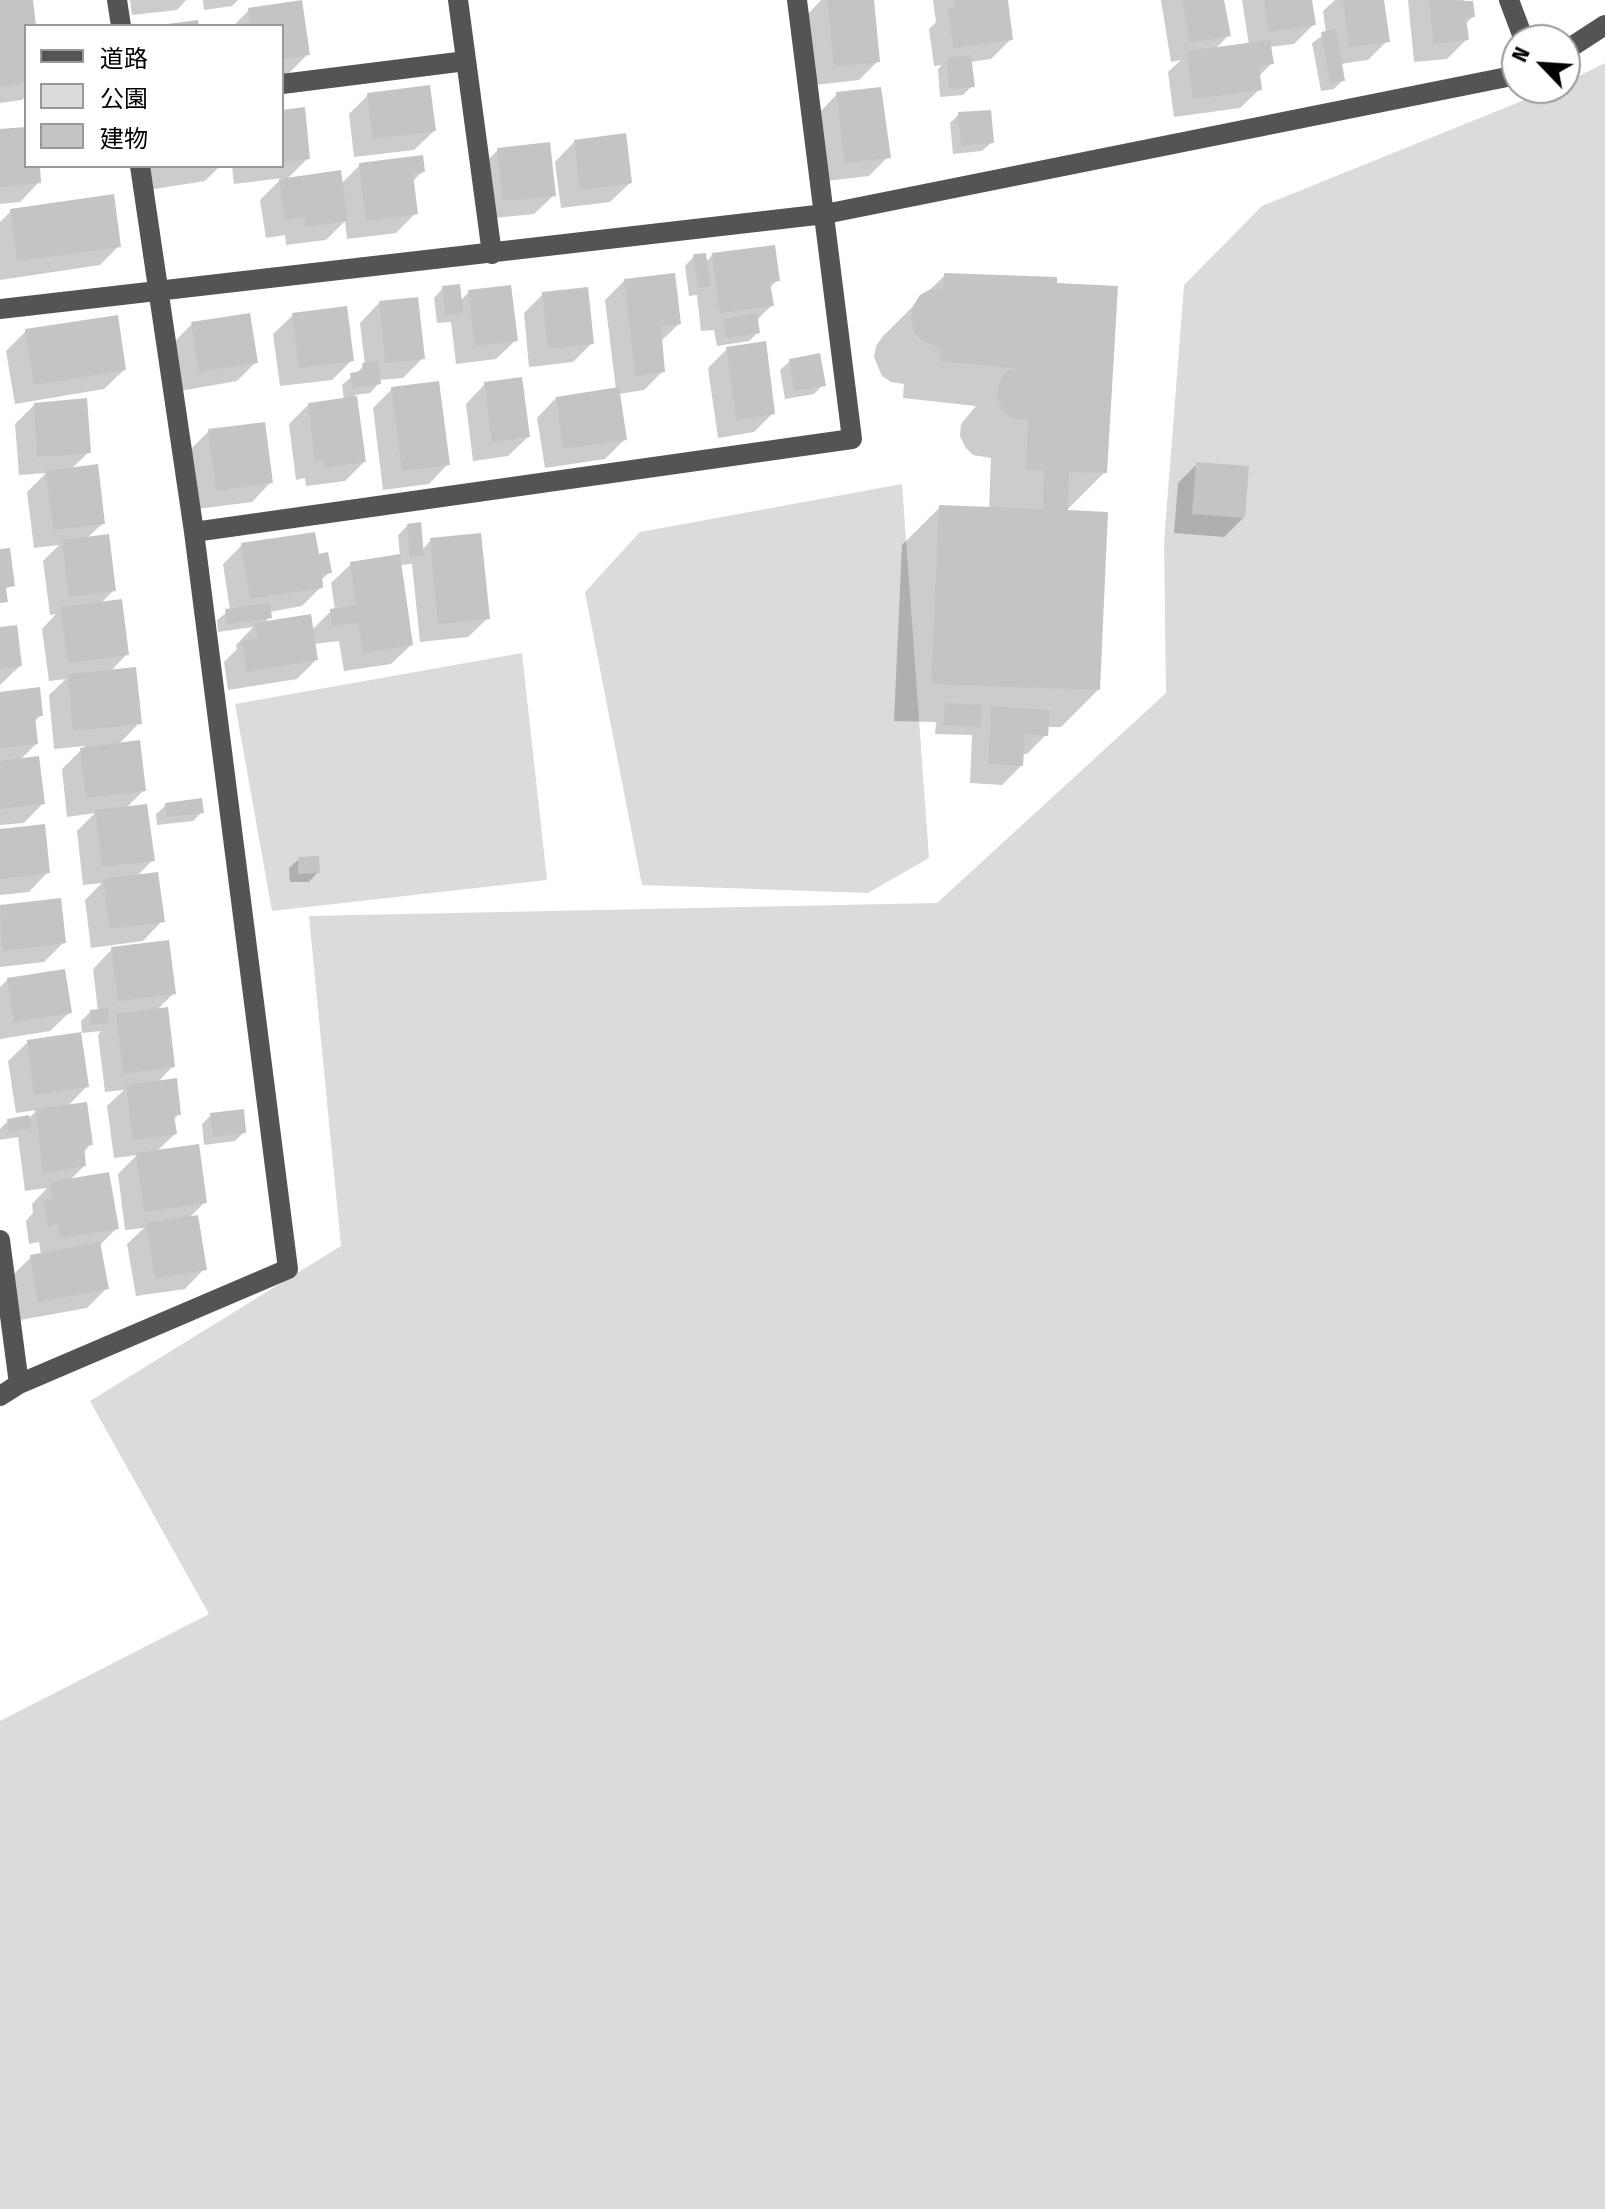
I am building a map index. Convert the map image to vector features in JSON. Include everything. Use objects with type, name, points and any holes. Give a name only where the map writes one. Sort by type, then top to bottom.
[{"type":"street","points":[[117,0],[121,24]]},
{"type":"street","points":[[458,0],[492,254]]},
{"type":"street","points":[[194,532],[852,439],[797,0]]},
{"type":"street","points":[[1509,0],[1518,24]]},
{"type":"street","points":[[1581,41],[1605,25]]},
{"type":"street","points":[[284,84],[466,61]]},
{"type":"street","points":[[0,309],[825,214],[1501,78]]},
{"type":"street","points":[[0,1396],[19,1384],[288,1269],[194,532],[140,168]]},
{"type":"street","points":[[0,1240],[19,1384]]},
{"type":"green space","points":[[1605,63],[1605,2209],[0,2209],[0,1721],[209,1614],[90,1401],[341,1246],[309,916],[937,903],[1166,693],[1164,543],[1184,285],[1262,206],[1514,104],[1581,104],[1581,75]]},
{"type":"green space","points":[[902,484],[929,858],[868,893],[642,885],[585,592],[640,532]]},
{"type":"green space","points":[[522,653],[547,880],[272,911],[235,704]]},
{"type":"building","points":[[0,0],[33,0],[36,24],[24,24],[24,83],[0,87]]},
{"type":"building","points":[[302,0],[310,55],[284,59],[284,24],[251,24],[248,8]]},
{"type":"building","points":[[827,0],[874,0],[880,62],[834,67]]},
{"type":"building","points":[[954,0],[1008,0],[1013,40],[953,48],[948,8],[955,7]]},
{"type":"building","points":[[1182,0],[1224,0],[1231,36],[1190,43]]},
{"type":"building","points":[[1264,0],[1312,0],[1316,25],[1268,32]]},
{"type":"building","points":[[1343,0],[1384,0],[1390,42],[1349,47]]},
{"type":"building","points":[[1429,0],[1473,1],[1475,17],[1466,18],[1469,40],[1433,44]]},
{"type":"building","points":[[198,20],[199,24],[167,24]]},
{"type":"building","points":[[1336,29],[1345,81],[1330,83],[1321,32]]},
{"type":"building","points":[[1270,40],[1274,64],[1259,66],[1262,90],[1193,99],[1187,51]]},
{"type":"building","points":[[971,55],[975,87],[949,89],[947,58]]},
{"type":"building","points":[[430,85],[436,131],[373,139],[367,93]]},
{"type":"building","points":[[881,87],[891,158],[845,163],[836,92]]},
{"type":"building","points":[[305,107],[310,159],[284,162],[284,110]]},
{"type":"building","points":[[991,110],[994,143],[961,146],[958,112]]},
{"type":"building","points":[[24,127],[24,168],[40,168],[41,183],[0,187],[0,129]]},
{"type":"building","points":[[626,133],[632,183],[580,190],[574,140]]},
{"type":"building","points":[[550,142],[556,196],[503,201],[497,148]]},
{"type":"building","points":[[423,155],[425,172],[413,174],[418,214],[366,221],[359,163]]},
{"type":"building","points":[[341,170],[348,221],[305,227],[304,217],[285,220],[279,179]]},
{"type":"building","points":[[114,194],[121,247],[17,261],[10,209]]},
{"type":"building","points":[[775,245],[780,281],[770,282],[774,306],[720,313],[712,253]]},
{"type":"building","points":[[706,253],[711,286],[698,288],[693,254]]},
{"type":"building","points":[[675,273],[681,324],[661,327],[665,372],[635,376],[624,279]]},
{"type":"building","points":[[944,273],[1057,277],[1057,283],[1118,286],[1107,473],[1069,472],[1068,510],[1108,512],[1100,690],[931,684],[939,505],[1043,509],[1044,471],[1026,470],[1028,420],[1011,418],[1002,409],[997,397],[998,385],[1012,368],[939,361],[941,347],[919,338],[913,329],[913,306],[920,295],[931,289],[943,288]]},
{"type":"building","points":[[460,284],[463,313],[445,315],[442,286]]},
{"type":"building","points":[[511,285],[518,341],[475,346],[468,290]]},
{"type":"building","points":[[588,287],[594,344],[548,349],[542,292]]},
{"type":"building","points":[[418,297],[425,359],[385,363],[379,301]]},
{"type":"building","points":[[347,306],[354,361],[299,368],[292,313]]},
{"type":"building","points":[[250,313],[258,363],[199,372],[191,322]]},
{"type":"building","points":[[757,313],[760,333],[726,338],[723,319]]},
{"type":"building","points":[[118,315],[126,370],[34,385],[25,329]]},
{"type":"building","points":[[766,341],[775,414],[736,420],[726,347]]},
{"type":"building","points":[[820,353],[826,386],[794,391],[789,359]]},
{"type":"building","points":[[378,361],[381,384],[352,388],[350,373],[363,371],[362,363]]},
{"type":"building","points":[[522,377],[530,437],[492,442],[484,382]]},
{"type":"building","points":[[439,381],[450,465],[402,471],[391,387]]},
{"type":"building","points":[[619,387],[627,440],[563,449],[556,397]]},
{"type":"building","points":[[357,396],[366,462],[324,468],[324,460],[315,461],[308,403]]},
{"type":"building","points":[[87,398],[91,453],[37,457],[34,403]]},
{"type":"building","points":[[265,422],[273,483],[216,491],[208,429]]},
{"type":"building","points":[[1196,462],[1249,466],[1245,518],[1192,514]]},
{"type":"building","points":[[98,464],[105,524],[53,530],[46,471]]},
{"type":"building","points":[[421,522],[424,556],[410,557],[407,524]]},
{"type":"building","points":[[315,532],[319,554],[328,552],[332,573],[322,574],[323,588],[250,599],[241,543]]},
{"type":"building","points":[[481,533],[490,619],[438,624],[430,538]]},
{"type":"building","points":[[109,534],[116,591],[69,597],[62,540]]},
{"type":"building","points":[[10,548],[15,586],[6,588],[8,602],[0,603],[0,549]]},
{"type":"building","points":[[400,554],[413,645],[363,653],[358,623],[332,626],[330,609],[356,605],[350,562]]},
{"type":"building","points":[[122,599],[129,655],[68,663],[60,607]]},
{"type":"building","points":[[270,603],[272,618],[227,624],[225,609]]},
{"type":"building","points":[[311,614],[318,660],[247,672],[242,641],[257,638],[254,623]]},
{"type":"building","points":[[17,625],[22,666],[0,669],[0,627]]},
{"type":"building","points":[[136,667],[142,724],[73,731],[68,674]]},
{"type":"building","points":[[40,687],[43,716],[35,716],[38,744],[0,748],[0,692]]},
{"type":"building","points":[[945,703],[982,705],[981,727],[943,725]]},
{"type":"building","points":[[991,706],[1050,710],[1048,736],[1025,734],[1023,766],[988,764]]},
{"type":"building","points":[[140,740],[146,791],[86,798],[80,748]]},
{"type":"building","points":[[39,756],[45,804],[0,809],[0,761]]},
{"type":"building","points":[[202,798],[204,813],[166,817],[165,803]]},
{"type":"building","points":[[147,804],[155,861],[102,867],[95,810]]},
{"type":"building","points":[[45,824],[50,873],[0,879],[0,829]]},
{"type":"building","points":[[319,856],[320,873],[298,874],[298,857]]},
{"type":"building","points":[[158,872],[165,922],[110,929],[103,879]]},
{"type":"building","points":[[61,898],[66,943],[2,951],[0,905]]},
{"type":"building","points":[[169,940],[176,994],[118,1001],[111,947]]},
{"type":"building","points":[[65,969],[72,1013],[14,1022],[7,978]]},
{"type":"building","points":[[168,1007],[175,1067],[123,1074],[116,1014]]},
{"type":"building","points":[[108,1008],[109,1023],[91,1025],[90,1010]]},
{"type":"building","points":[[81,1032],[89,1087],[34,1095],[27,1040]]},
{"type":"building","points":[[177,1078],[181,1115],[174,1115],[177,1134],[133,1140],[126,1085]]},
{"type":"building","points":[[87,1102],[93,1145],[84,1146],[86,1166],[43,1173],[35,1109]]},
{"type":"building","points":[[244,1109],[246,1133],[213,1137],[210,1113]]},
{"type":"building","points":[[29,1115],[32,1128],[9,1132],[7,1119]]},
{"type":"building","points":[[199,1144],[207,1203],[144,1212],[136,1153]]},
{"type":"building","points":[[109,1172],[119,1229],[60,1238],[58,1224],[48,1226],[44,1200],[53,1198],[50,1182]]},
{"type":"building","points":[[198,1215],[207,1270],[155,1278],[146,1223]]},
{"type":"building","points":[[100,1242],[109,1289],[38,1302],[30,1255]]}]
